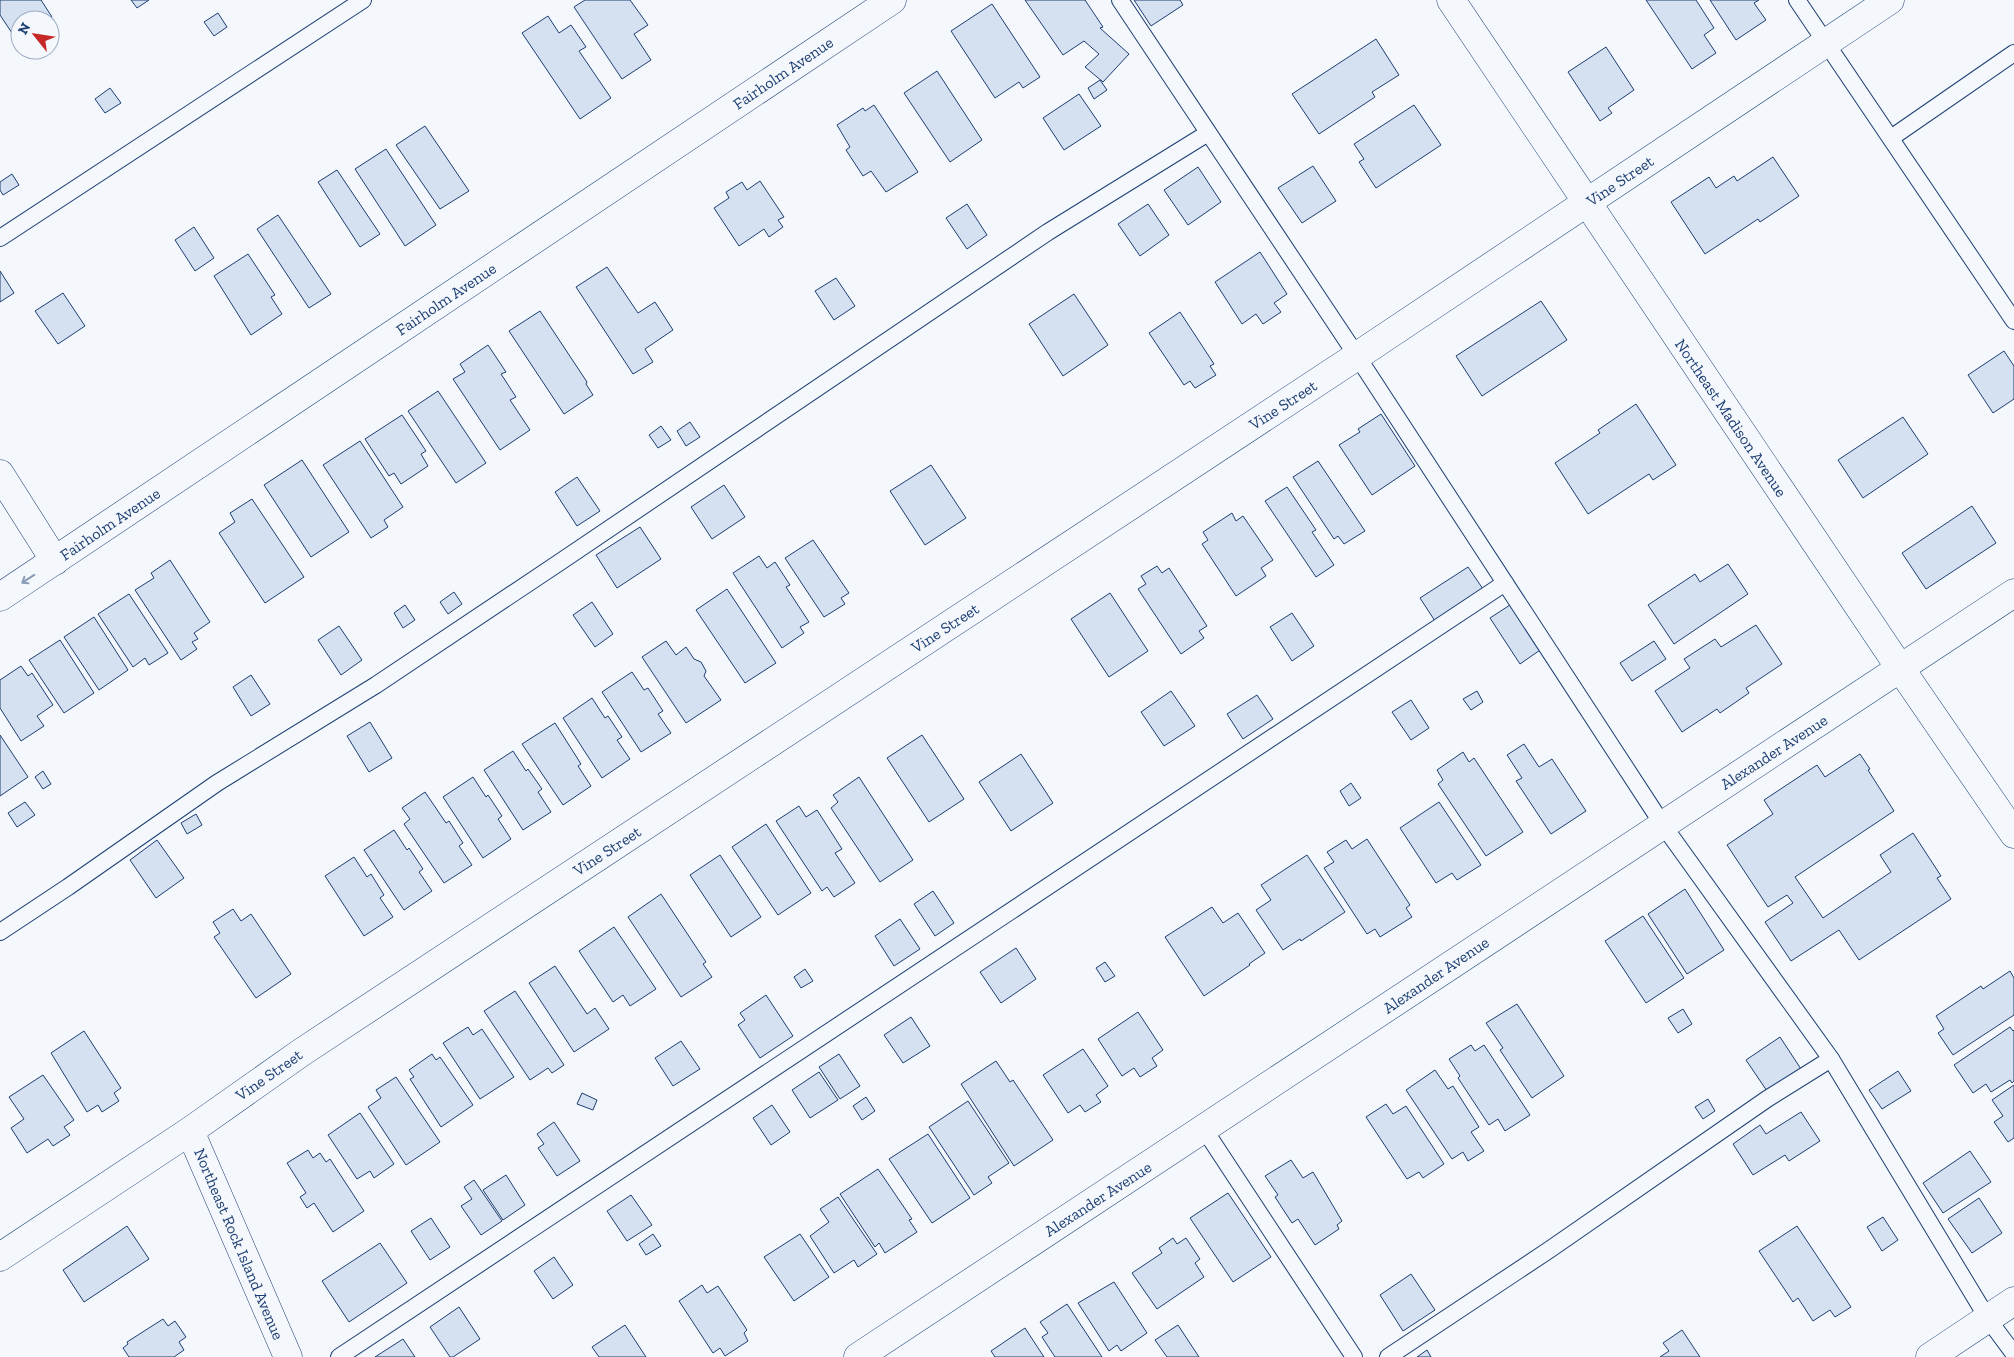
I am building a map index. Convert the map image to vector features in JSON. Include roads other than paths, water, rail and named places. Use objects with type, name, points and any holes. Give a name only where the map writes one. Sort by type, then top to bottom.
[{"type":"street","name":"Fairholm Avenue","points":[[0,597],[892,0]]},
{"type":"street","name":"Northeast Madison Avenue","points":[[1451,0],[1900,668],[2014,834]]},
{"type":"street","name":"Vine Street","points":[[0,1257],[190,1131],[319,1041],[1587,204],[1890,0]]},
{"type":"street","points":[[0,474],[55,561]]},
{"type":"street","name":"Alexander Avenue","points":[[858,1357],[2014,592]]},
{"type":"street","name":"Northeast Rock Island Avenue","points":[[190,1131],[288,1357]]},
{"type":"street","points":[[1930,1357],[2014,1301]]},
{"type":"lane","points":[[0,238],[363,0]]},
{"type":"lane","points":[[1120,0],[1357,356],[1663,825],[1831,1059],[1988,1319],[2014,1354]]},
{"type":"lane","points":[[1797,0],[2014,321]]},
{"type":"lane","points":[[1891,138],[2014,53]]},
{"type":"lane","points":[[0,932],[217,783],[400,669],[1048,232],[1208,133]]},
{"type":"lane","points":[[339,1357],[1505,583]]},
{"type":"lane","points":[[1388,1357],[1549,1250],[1767,1099],[1831,1059]]},
{"type":"lane","points":[[1204,1129],[1354,1357]]}]
